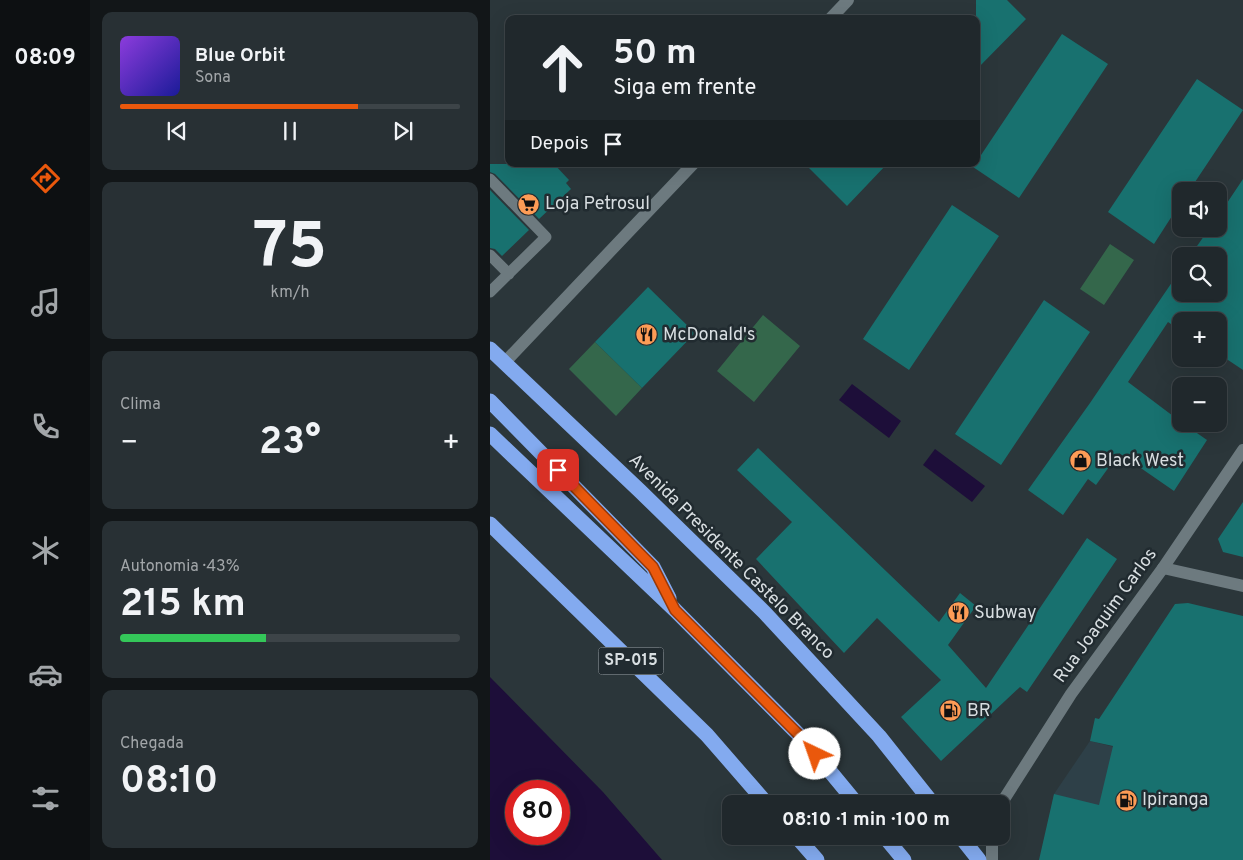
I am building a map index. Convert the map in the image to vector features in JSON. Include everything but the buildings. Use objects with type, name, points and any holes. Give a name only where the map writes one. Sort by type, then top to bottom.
[{"type":"highway","name":"Avenida Presidente Castelo Branco","points":[[490,349],[765,613],[879,736],[926,795]]},
{"type":"highway","points":[[490,401],[653,567],[675,610]]},
{"type":"highway","points":[[490,434],[675,610],[805,741],[850,795]]},
{"type":"highway","name":"SP-015","points":[[490,524],[707,735],[759,795]]},
{"type":"highway","points":[[804,845],[817,860]]},
{"type":"highway","points":[[892,845],[904,860]]},
{"type":"highway","points":[[967,845],[979,860]]},
{"type":"street","points":[[834,15],[848,0]]},
{"type":"street","points":[[505,362],[690,167]]},
{"type":"street","name":"Rua Joaquim Carlos","points":[[1007,795],[1071,694],[1164,568],[1243,450]]},
{"type":"street","points":[[1164,568],[1243,586]]},
{"type":"street","points":[[992,845],[992,860]]},
{"type":"lane","points":[[490,179],[546,237],[490,292]]},
{"type":"lane","points":[[490,255],[509,274]]},
{"type":"shaded area","points":[[852,384],[901,421],[889,438],[839,400]]},
{"type":"shaded area","points":[[935,449],[985,486],[972,502],[923,465]]},
{"type":"shaded area","points":[[490,677],[603,792],[662,860],[490,860]]},
{"type":"shaded area","points":[[1090,741],[1162,759],[1040,860],[1054,794]]},
{"type":"green space","points":[[1110,244],[1134,260],[1104,305],[1080,289]]},
{"type":"green space","points":[[763,315],[800,346],[754,402],[717,371]]},
{"type":"green space","points":[[595,342],[642,388],[616,416],[569,369]]},
{"type":"place","name":"Loja Petrosul","points":[[529,204]]},
{"type":"place","name":"McDonald's","points":[[647,335]]},
{"type":"place","name":"Black West","points":[[1080,461]]},
{"type":"place","name":"Subway","points":[[958,613]]},
{"type":"place","name":"BR","points":[[951,711]]},
{"type":"place","name":"Ipiranga","points":[[1126,800]]},
{"type":"route","points":[[558,470],[653,567],[675,610],[805,741],[815,754]]}]
